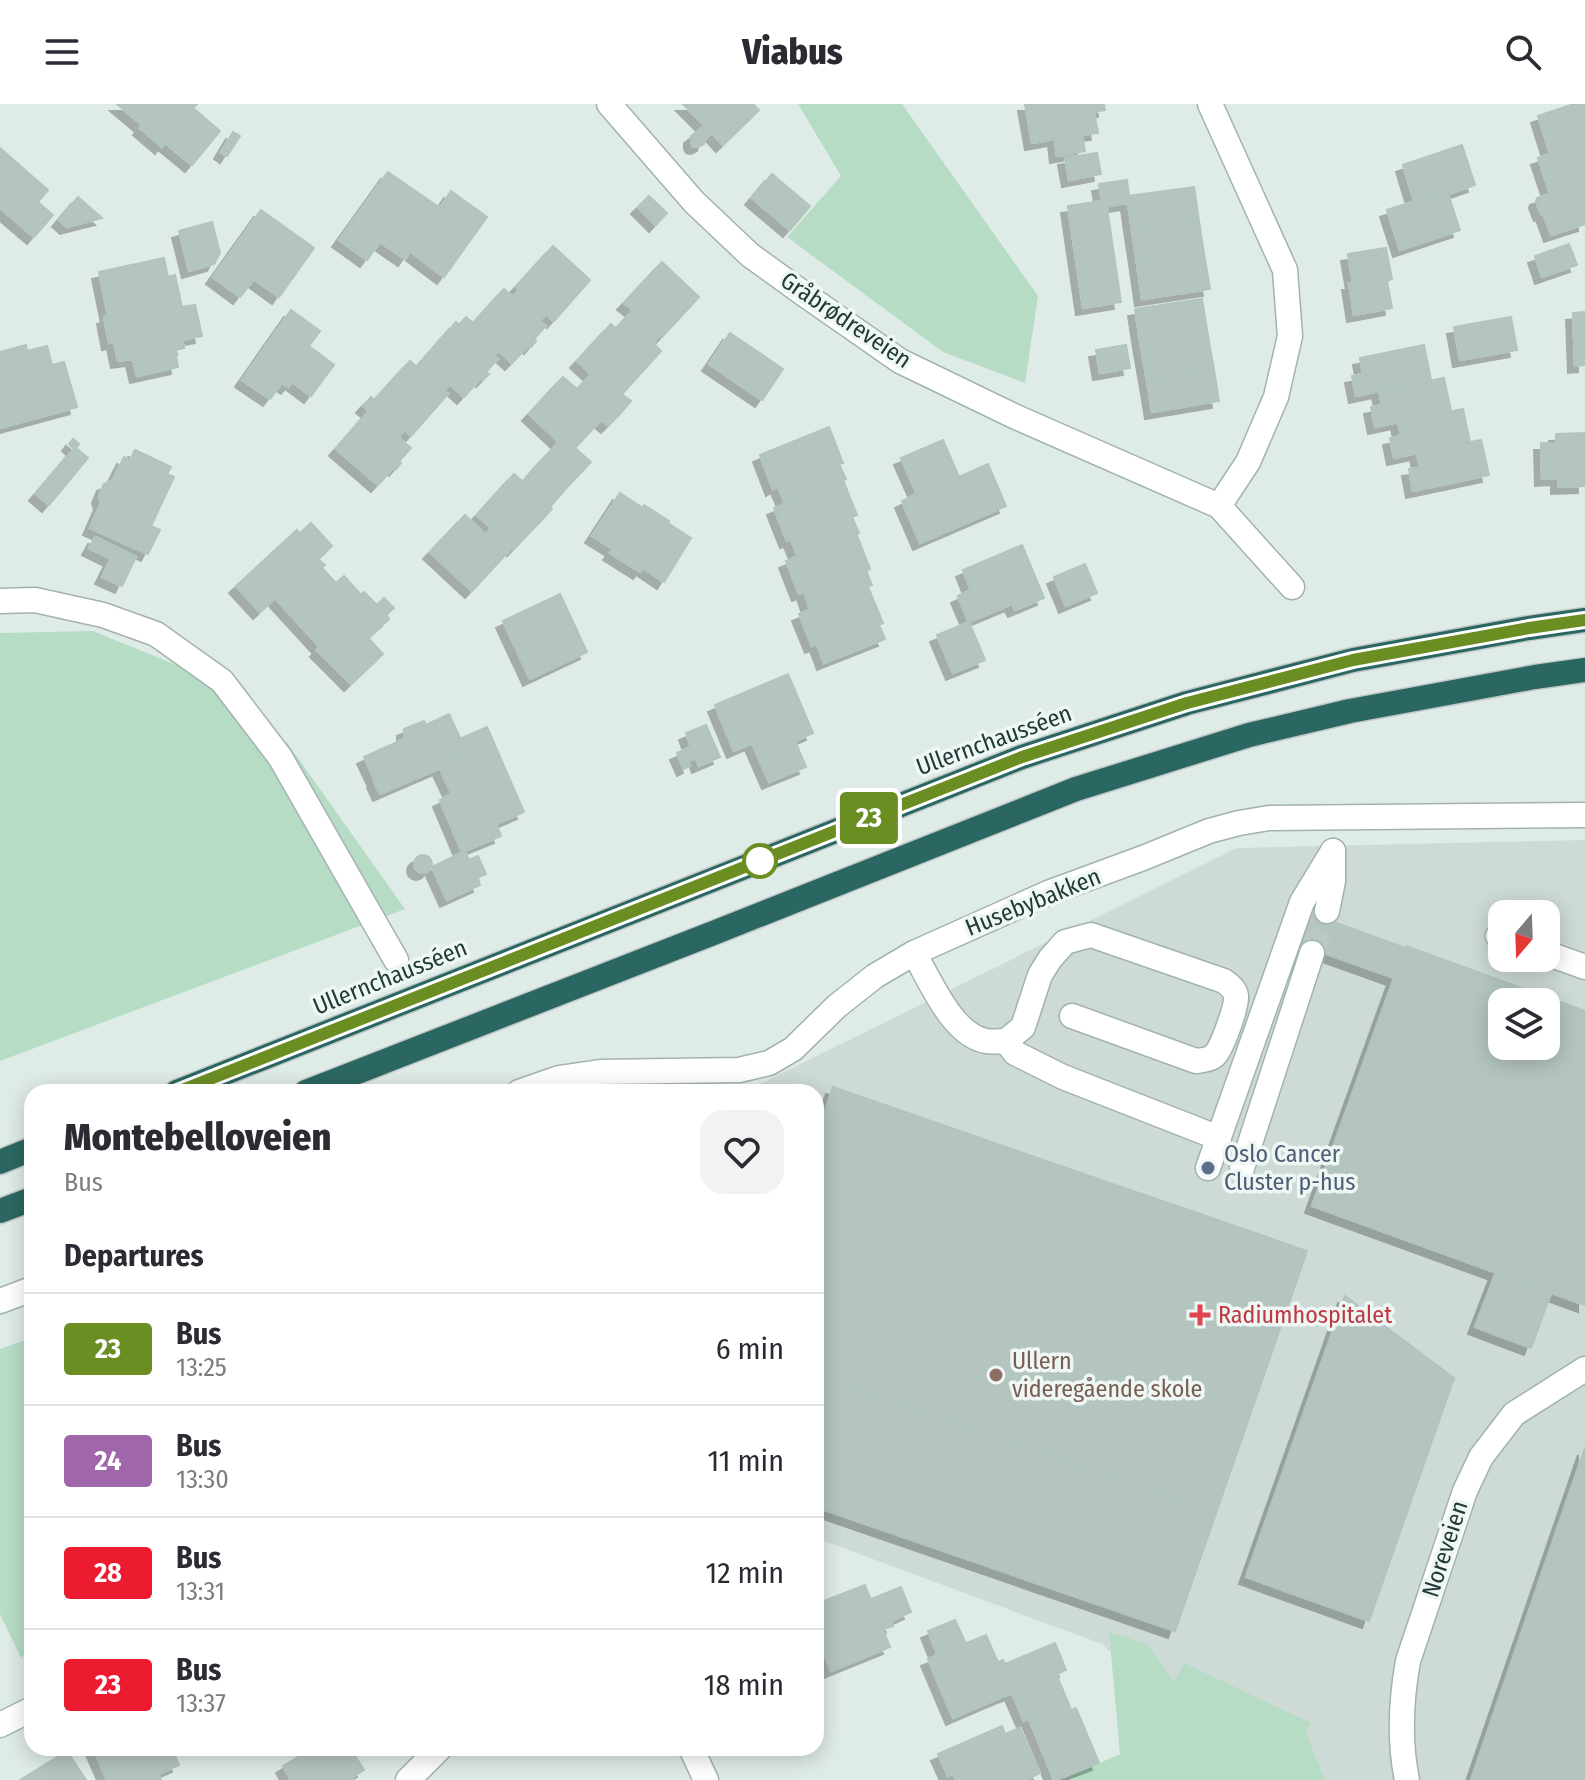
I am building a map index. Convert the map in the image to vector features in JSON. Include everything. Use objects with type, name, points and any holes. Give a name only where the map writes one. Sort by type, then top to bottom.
[{"type":"highway","name":"Ullernchausséen","points":[[197,1084],[1022,757],[1187,703],[1353,660],[1585,620]]},
{"type":"highway","points":[[326,1084],[1076,789],[1249,735],[1350,711],[1585,670]]},
{"type":"highway","points":[[0,1162],[24,1152]]},
{"type":"highway","points":[[0,1211],[24,1202]]},
{"type":"street","name":"Gråbrødreveien","points":[[609,104],[694,202],[750,255],[900,361],[1016,417],[1219,506]]},
{"type":"street","points":[[1210,104],[1285,270],[1290,336],[1276,397],[1248,462],[1219,506],[1292,587]]},
{"type":"street","points":[[0,601],[35,600],[103,615],[156,634],[222,681],[280,757],[396,960]]},
{"type":"street","name":"Husebybakken","points":[[542,1084],[559,1078],[600,1072],[739,1070],[769,1063],[793,1049],[837,1006],[865,984],[914,953],[1048,893],[1209,831],[1239,823],[1269,818],[1585,815]]},
{"type":"street","points":[[1327,911],[1333,881],[1333,817]]},
{"type":"street","points":[[1208,1168],[1302,902],[1333,851]]},
{"type":"street","points":[[914,953],[952,1017],[966,1032],[984,1040],[1006,1041],[1023,1027],[1040,975],[1050,959],[1065,942],[1091,935],[1224,981],[1236,994],[1217,1054],[1207,1060],[1196,1061],[1072,1016]]},
{"type":"street","points":[[1242,1168],[1312,953]]},
{"type":"street","points":[[1560,958],[1585,967]]},
{"type":"street","points":[[1006,1041],[1015,1053],[1063,1077],[1219,1138]]},
{"type":"street","points":[[0,1301],[24,1292]]},
{"type":"street","name":"Noreveien","points":[[1407,1780],[1402,1728],[1403,1689],[1408,1661],[1465,1491],[1481,1457],[1514,1414],[1585,1369]]},
{"type":"street","points":[[0,1725],[24,1713]]},
{"type":"street","points":[[408,1780],[432,1756]]},
{"type":"street","points":[[695,1756],[706,1780]]},
{"type":"shaded area","name":"Radiumhospitalet","points":[[1585,840],[1585,1780],[1255,1780],[1102,1644],[824,1541],[824,1084],[760,1084],[1237,848]]},
{"type":"green space","points":[[798,104],[902,104],[1038,296],[1025,383],[943,352],[787,237],[841,176]]},
{"type":"green space","points":[[93,631],[208,678],[288,744],[405,909],[0,1061],[0,633]]},
{"type":"green space","points":[[24,1340],[24,1655],[21,1658],[0,1614],[0,1349]]},
{"type":"green space","points":[[1109,1632],[1147,1644],[1174,1682],[1184,1663],[1311,1723],[1306,1733],[1325,1780],[1061,1780],[1120,1754]]},
{"type":"building","points":[[117,104],[159,104],[142,125]]},
{"type":"building","points":[[159,104],[197,104],[193,108],[220,131],[192,165],[165,143],[162,147],[140,128]]},
{"type":"building","points":[[683,104],[753,104],[759,110],[723,145],[712,133],[698,147],[693,146],[691,136],[705,126]]},
{"type":"building","points":[[1025,104],[1104,104],[1105,110],[1094,112],[1098,133],[1082,135],[1085,151],[1057,156],[1055,139],[1032,143]]},
{"type":"building","points":[[1574,104],[1585,104],[1585,142],[1550,154],[1538,116]]},
{"type":"building","points":[[233,132],[240,136],[227,156],[221,152]]},
{"type":"building","points":[[1585,142],[1585,182],[1550,194],[1538,158]]},
{"type":"building","points":[[1462,145],[1475,185],[1432,200],[1431,196],[1414,201],[1403,165]]},
{"type":"building","points":[[0,148],[48,190],[38,202],[53,215],[34,237],[0,208]]},
{"type":"building","points":[[1097,153],[1101,174],[1069,180],[1065,158]]},
{"type":"building","points":[[388,172],[440,208],[405,259],[380,242],[367,260],[339,240]]},
{"type":"building","points":[[772,174],[810,206],[790,230],[752,198]]},
{"type":"building","points":[[1127,180],[1128,203],[1103,207],[1099,184]]},
{"type":"building","points":[[1585,182],[1585,224],[1551,235],[1537,198]]},
{"type":"building","points":[[1194,187],[1199,221],[1132,231],[1127,196]]},
{"type":"building","points":[[451,191],[487,217],[444,277],[411,252]]},
{"type":"building","points":[[1448,194],[1460,230],[1400,250],[1387,210]]},
{"type":"building","points":[[649,196],[667,213],[656,225],[638,207]]},
{"type":"building","points":[[78,197],[102,218],[67,227],[59,220]]},
{"type":"building","points":[[1102,201],[1103,207],[1107,208],[1121,302],[1083,308],[1068,206]]},
{"type":"building","points":[[261,210],[314,248],[279,297],[254,279],[240,297],[213,277]]},
{"type":"building","points":[[1199,221],[1204,254],[1137,264],[1132,231]]},
{"type":"building","points":[[212,222],[220,253],[214,264],[189,271],[179,231]]},
{"type":"building","points":[[1569,244],[1577,265],[1542,277],[1535,256]]},
{"type":"building","points":[[553,246],[590,280],[554,321],[516,287]]},
{"type":"building","points":[[1386,248],[1392,279],[1387,281],[1392,308],[1354,315],[1348,254]]},
{"type":"building","points":[[1204,254],[1210,289],[1142,299],[1137,264]]},
{"type":"building","points":[[164,258],[168,277],[175,275],[182,307],[195,305],[202,336],[182,340],[184,348],[175,350],[178,367],[137,376],[133,359],[118,361],[114,342],[109,343],[104,317],[108,316],[99,272]]},
{"type":"building","points":[[662,262],[699,297],[653,343],[661,351],[652,361],[616,329],[633,310],[624,303]]},
{"type":"building","points":[[504,289],[513,297],[519,290],[546,314],[539,321],[546,326],[534,339],[536,341],[512,363],[471,326]]},
{"type":"building","points":[[1202,299],[1208,336],[1141,347],[1135,309]]},
{"type":"building","points":[[291,310],[320,331],[309,346],[334,365],[311,396],[292,382],[288,387],[282,383],[270,399],[242,380]]},
{"type":"building","points":[[1585,312],[1585,365],[1575,366],[1573,313]]},
{"type":"building","points":[[466,317],[473,323],[471,326],[498,351],[494,356],[498,359],[486,372],[489,374],[483,380],[481,378],[464,397],[423,360],[456,322],[459,325]]},
{"type":"building","points":[[1511,317],[1517,350],[1460,360],[1454,327]]},
{"type":"building","points":[[611,324],[652,361],[622,394],[631,401],[619,415],[584,382],[591,374],[577,361]]},
{"type":"building","points":[[730,333],[783,369],[762,400],[709,364]]},
{"type":"building","points":[[1208,336],[1214,370],[1147,381],[1141,347]]},
{"type":"building","points":[[26,345],[27,351],[47,346],[52,365],[64,362],[77,407],[0,428],[0,352]]},
{"type":"building","points":[[1126,345],[1130,368],[1100,373],[1096,350]]},
{"type":"building","points":[[1424,345],[1431,380],[1356,396],[1352,376],[1363,374],[1360,358]]},
{"type":"building","points":[[410,361],[417,367],[423,361],[450,384],[444,391],[448,394],[411,436],[373,402]]},
{"type":"building","points":[[1214,370],[1219,401],[1152,412],[1147,381]]},
{"type":"building","points":[[563,377],[577,389],[584,382],[619,415],[608,426],[601,420],[575,448],[591,462],[569,485],[542,460],[559,442],[529,414]]},
{"type":"building","points":[[1444,378],[1451,411],[1375,427],[1371,407],[1382,405],[1379,391]]},
{"type":"building","points":[[371,397],[404,430],[398,437],[411,448],[396,469],[394,467],[378,485],[336,449],[369,411],[363,406]]},
{"type":"building","points":[[1463,409],[1470,442],[1394,458],[1390,438],[1401,436],[1398,422]]},
{"type":"building","points":[[829,427],[846,479],[785,503],[778,486],[773,489],[760,455]]},
{"type":"building","points":[[1585,433],[1585,486],[1558,487],[1558,478],[1542,479],[1541,443],[1556,443],[1556,434]]},
{"type":"building","points":[[73,439],[79,444],[76,448],[88,458],[49,505],[36,494],[74,449],[69,444]]},
{"type":"building","points":[[943,440],[959,477],[988,464],[1006,506],[920,543],[902,501],[917,494],[901,458]]},
{"type":"building","points":[[1481,440],[1489,475],[1413,491],[1409,469],[1420,468],[1417,453]]},
{"type":"building","points":[[135,450],[171,467],[167,474],[174,477],[151,526],[160,530],[148,554],[90,528],[101,503],[99,496],[104,484],[112,481],[124,457],[130,460]]},
{"type":"building","points":[[542,460],[569,485],[550,507],[552,509],[509,551],[488,532],[491,528],[477,515],[514,474],[523,482]]},
{"type":"building","points":[[843,480],[857,515],[852,517],[859,533],[798,557],[791,540],[787,541],[774,508]]},
{"type":"building","points":[[620,493],[643,508],[644,505],[691,538],[664,582],[643,568],[640,572],[610,553],[613,549],[592,536]]},
{"type":"building","points":[[465,515],[509,551],[472,591],[430,552]]},
{"type":"building","points":[[311,523],[332,546],[318,559],[336,583],[344,576],[361,595],[364,592],[377,605],[384,598],[394,608],[386,615],[389,619],[368,638],[383,654],[351,684],[317,650],[320,647],[275,598],[260,612],[236,586],[297,530],[299,534]]},
{"type":"building","points":[[856,533],[870,569],[866,571],[872,585],[810,610],[804,592],[799,594],[786,561]]},
{"type":"building","points":[[95,537],[136,557],[122,586],[102,577],[111,559],[89,548]]},
{"type":"building","points":[[1022,545],[1044,598],[1015,610],[1012,604],[969,622],[958,596],[971,590],[963,570]]},
{"type":"building","points":[[1085,564],[1097,593],[1066,606],[1054,577]]},
{"type":"building","points":[[868,587],[883,623],[879,625],[885,639],[824,663],[817,644],[812,646],[799,614]]},
{"type":"building","points":[[560,594],[587,652],[530,679],[503,621]]},
{"type":"building","points":[[969,622],[985,660],[953,673],[937,635]]},
{"type":"building","points":[[788,674],[813,733],[795,741],[806,767],[769,782],[752,743],[734,751],[715,705]]},
{"type":"building","points":[[449,714],[460,738],[457,740],[462,752],[442,760],[446,768],[441,771],[440,768],[380,794],[364,757],[404,739],[404,729],[424,721],[426,725]]},
{"type":"building","points":[[706,725],[720,757],[699,766],[696,758],[688,761],[690,766],[684,769],[677,753],[691,747],[686,733]]},
{"type":"building","points":[[487,727],[524,812],[496,824],[501,836],[462,852],[440,800],[452,794],[441,771],[446,768],[442,760],[462,752],[457,740]]},
{"type":"building","points":[[465,851],[469,860],[478,856],[486,874],[477,878],[480,885],[447,900],[432,867]]},
{"type":"building","points":[[419,855],[427,855],[432,864],[430,871],[419,873],[414,868],[414,860]]},
{"type":"building","points":[[1312,914],[1522,988],[1488,988],[1488,1060],[1560,1060],[1560,1002],[1585,1011],[1585,1305],[1312,1206],[1394,978],[1301,945]]},
{"type":"building","points":[[833,1087],[966,1133],[875,1395],[824,1378],[824,1114]]},
{"type":"building","points":[[966,1133],[1006,1147],[916,1409],[875,1395]]},
{"type":"building","points":[[1006,1147],[1139,1193],[1048,1455],[916,1409]]},
{"type":"building","points":[[1139,1193],[1177,1206],[1087,1468],[1048,1455]]},
{"type":"building","points":[[1177,1206],[1307,1251],[1216,1513],[1087,1468]]},
{"type":"building","points":[[1496,1272],[1551,1293],[1531,1348],[1475,1327]]},
{"type":"building","points":[[1345,1296],[1454,1378],[1369,1621],[1246,1577]]},
{"type":"building","points":[[824,1378],[1216,1513],[1175,1631],[824,1510]]},
{"type":"building","points":[[1585,1448],[1585,1780],[1471,1780]]},
{"type":"building","points":[[865,1585],[890,1647],[831,1671],[824,1653],[824,1601]]},
{"type":"building","points":[[901,1587],[911,1612],[891,1621],[893,1626],[883,1629],[871,1599]]},
{"type":"building","points":[[955,1620],[966,1644],[938,1656],[928,1631]]},
{"type":"building","points":[[986,1635],[1000,1667],[986,1673],[997,1699],[953,1718],[928,1659]]},
{"type":"building","points":[[1055,1643],[1066,1670],[1056,1674],[1068,1702],[1024,1721],[1012,1693],[997,1699],[986,1673],[1000,1667],[998,1662],[1003,1660],[1005,1664]]},
{"type":"building","points":[[1068,1702],[1071,1710],[1076,1708],[1099,1763],[1054,1780],[1029,1719]]},
{"type":"building","points":[[1002,1726],[1005,1734],[1020,1728],[1040,1773],[1025,1780],[956,1780],[953,1774],[948,1776],[938,1754]]},
{"type":"building","points":[[59,1756],[70,1756],[86,1780],[20,1780]]},
{"type":"building","points":[[96,1756],[175,1756],[179,1765],[158,1774],[161,1780],[107,1780]]},
{"type":"building","points":[[300,1756],[355,1756],[364,1770],[351,1778],[353,1780],[291,1780],[283,1766]]},
{"type":"tunnel","points":[[1312,953],[1327,911]]},
{"type":"bus line","name":"23","points":[[197,1084],[1022,757],[1187,703],[1353,660],[1585,620]]},
{"type":"place","name":"Oslo Cancer Cluster p-hus","points":[[1208,1168]]},
{"type":"place","name":"Radiumhospitalet","points":[[1200,1315]]},
{"type":"place","name":"Ullern videregående skole","points":[[996,1375]]}]
